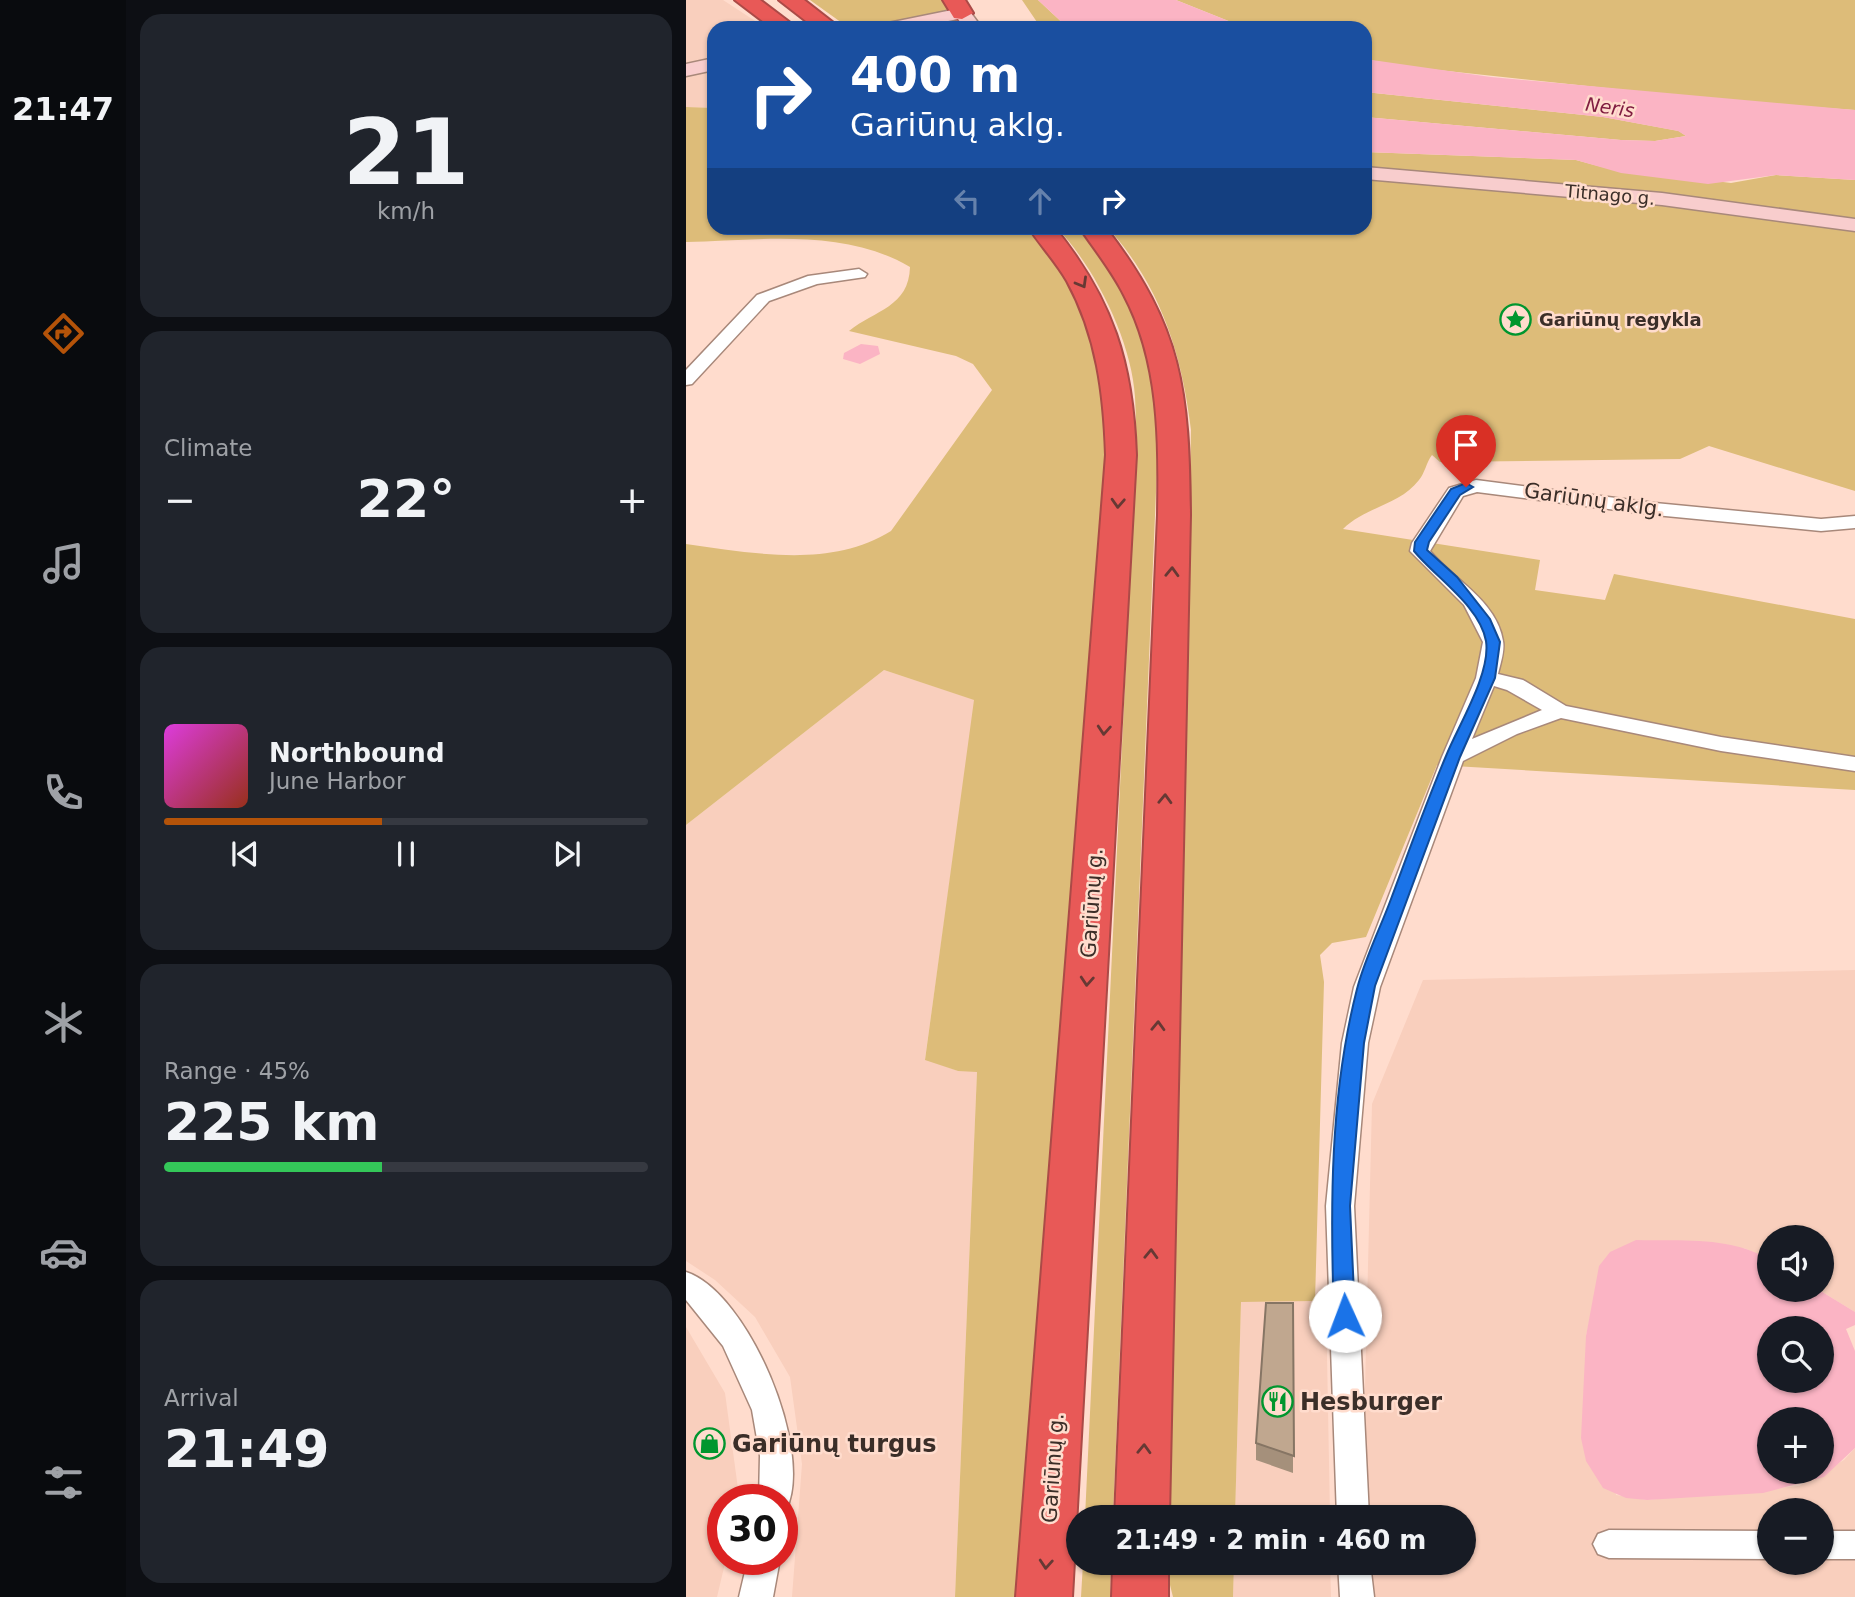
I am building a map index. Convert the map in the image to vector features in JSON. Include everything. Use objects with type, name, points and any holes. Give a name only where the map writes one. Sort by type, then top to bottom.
[{"type":"highway","points":[[790,0],[820,21]]},
{"type":"highway","points":[[746,2],[775,21]]},
{"type":"highway","name":"Gariūnų g.","points":[[1044,1597],[1116,548],[1121,427],[1110,346],[1098,312],[1083,282],[1047,235]]},
{"type":"highway","points":[[1098,235],[1133,284],[1152,321],[1164,358],[1174,421],[1173,555],[1142,1505]]},
{"type":"street","points":[[926,21],[963,14]]},
{"type":"street","points":[[686,70],[707,66]]},
{"type":"street","name":"Titnago g.","points":[[1372,174],[1662,199],[1855,225]]},
{"type":"street","points":[[686,380],[763,298],[814,279],[859,274]]},
{"type":"street","name":"Gariūnų aklg.","points":[[1352,1505],[1340,1206],[1355,1043],[1367,986],[1453,757],[1488,678],[1493,642],[1485,622],[1462,590],[1420,551],[1422,542],[1460,489],[1476,486],[1509,488],[1655,509],[1821,525],[1855,522]]},
{"type":"street","points":[[1488,678],[1515,685],[1559,710],[1721,744],[1855,764]]},
{"type":"street","points":[[1453,757],[1509,729],[1559,710]]},
{"type":"street","points":[[686,1283],[701,1294],[730,1332],[762,1395],[776,1454],[775,1484]]},
{"type":"street","points":[[1609,1544],[1757,1545]]},
{"type":"street","points":[[1834,1545],[1855,1545]]},
{"type":"street","points":[[756,1597],[761,1575]]},
{"type":"street","points":[[1355,1575],[1357,1597]]},
{"type":"shaded area","points":[[686,0],[723,0],[755,21],[707,21],[707,62],[686,64]]},
{"type":"shaded area","points":[[810,0],[950,0],[953,10],[906,21],[839,21]]},
{"type":"shaded area","points":[[1022,0],[1038,0],[1060,21],[1036,21]]},
{"type":"shaded area","points":[[1176,0],[1855,0],[1855,110],[1728,101],[1401,66],[1372,60],[1372,21],[1228,21]]},
{"type":"shaded area","points":[[707,68],[707,108],[686,107],[686,72]]},
{"type":"shaded area","points":[[1372,93],[1603,117],[1679,131],[1686,136],[1655,141],[1372,118]]},
{"type":"shaded area","points":[[686,107],[707,108],[707,235],[1036,235],[1069,283],[1091,341],[1102,403],[1105,471],[1019,1597],[955,1597],[977,1072],[958,1071],[925,1060],[974,700],[884,670],[686,825],[686,544],[764,554],[817,554],[867,543],[891,531],[992,390],[973,364],[956,356],[849,331],[897,299],[904,291],[910,267],[858,246],[830,241],[772,239],[686,242]]},
{"type":"shaded area","points":[[1372,152],[1576,160],[1602,167],[1731,183],[1776,175],[1855,180],[1855,491],[1709,446],[1680,459],[1440,462],[1432,455],[1421,477],[1411,488],[1343,529],[1540,560],[1535,590],[1605,600],[1614,574],[1855,619],[1855,790],[1437,765],[1366,937],[1332,943],[1320,955],[1324,982],[1315,1301],[1241,1302],[1235,1505],[1170,1505],[1191,430],[1182,374],[1166,322],[1142,273],[1114,235],[1372,235]]},
{"type":"shaded area","points":[[1063,235],[1083,235],[1127,300],[1150,370],[1158,444],[1114,1505],[1086,1505],[1135,484],[1136,414],[1127,353],[1109,306],[1085,263]]},
{"type":"shaded area","points":[[884,670],[975,700],[925,1059],[958,1071],[977,1071],[955,1597],[792,1597],[794,1575],[798,1575],[802,1464],[790,1377],[755,1317],[715,1280],[686,1261],[686,825]]},
{"type":"shaded area","points":[[1855,970],[1855,1312],[1834,1299],[1834,1225],[1757,1225],[1757,1254],[1744,1248],[1591,1313],[1586,1336],[1616,1495],[1647,1500],[1802,1484],[1834,1484],[1834,1466],[1855,1448],[1855,1597],[1369,1597],[1368,1575],[1476,1575],[1476,1505],[1367,1505],[1364,1428],[1372,1104],[1423,980]]},
{"type":"shaded area","points":[[1241,1301],[1326,1301],[1330,1505],[1235,1505]]},
{"type":"shaded area","name":"Gariūnų turgus","points":[[686,1327],[725,1393],[737,1484],[707,1484],[707,1575],[722,1575],[717,1597],[686,1597]]},
{"type":"shaded area","points":[[1082,1575],[1111,1575],[1110,1597],[1081,1597]]},
{"type":"shaded area","points":[[1234,1575],[1330,1575],[1331,1597],[1233,1597]]},
{"type":"shaded area","points":[[1234,1575],[1233,1597],[1173,1597],[1168,1577]]},
{"type":"water","points":[[1038,0],[1176,0],[1228,21],[1060,21]]},
{"type":"water","name":"Neris","points":[[1372,60],[1491,77],[1855,110],[1855,180],[1776,175],[1708,184],[1621,173],[1576,160],[1372,152],[1372,118],[1621,140],[1655,141],[1686,136],[1678,131],[1603,117],[1372,93]]},
{"type":"water","points":[[861,344],[878,346],[880,354],[860,364],[843,359],[844,353]]},
{"type":"water","points":[[1636,1240],[1704,1241],[1738,1246],[1757,1253],[1757,1302],[1834,1302],[1834,1299],[1855,1312],[1855,1325],[1846,1329],[1855,1351],[1855,1448],[1834,1468],[1834,1407],[1757,1407],[1757,1484],[1797,1484],[1763,1493],[1647,1500],[1626,1498],[1603,1488],[1586,1461],[1581,1438],[1586,1336],[1599,1266],[1610,1252]]},
{"type":"building","name":"Hesburger","points":[[1266,1303],[1293,1303],[1294,1456],[1256,1443]]},
{"type":"place","name":"Gariūnų regykla","points":[[1516,320]]},
{"type":"place","name":"Hesburger","points":[[1277,1402]]},
{"type":"place","name":"Gariūnų turgus","points":[[709,1444]]},
{"type":"route","points":[[1345,1316],[1340,1206],[1355,1043],[1367,986],[1453,757],[1488,678],[1491,661],[1493,642],[1485,622],[1452,580],[1434,567],[1420,551],[1422,542],[1456,492],[1466,487]]}]
